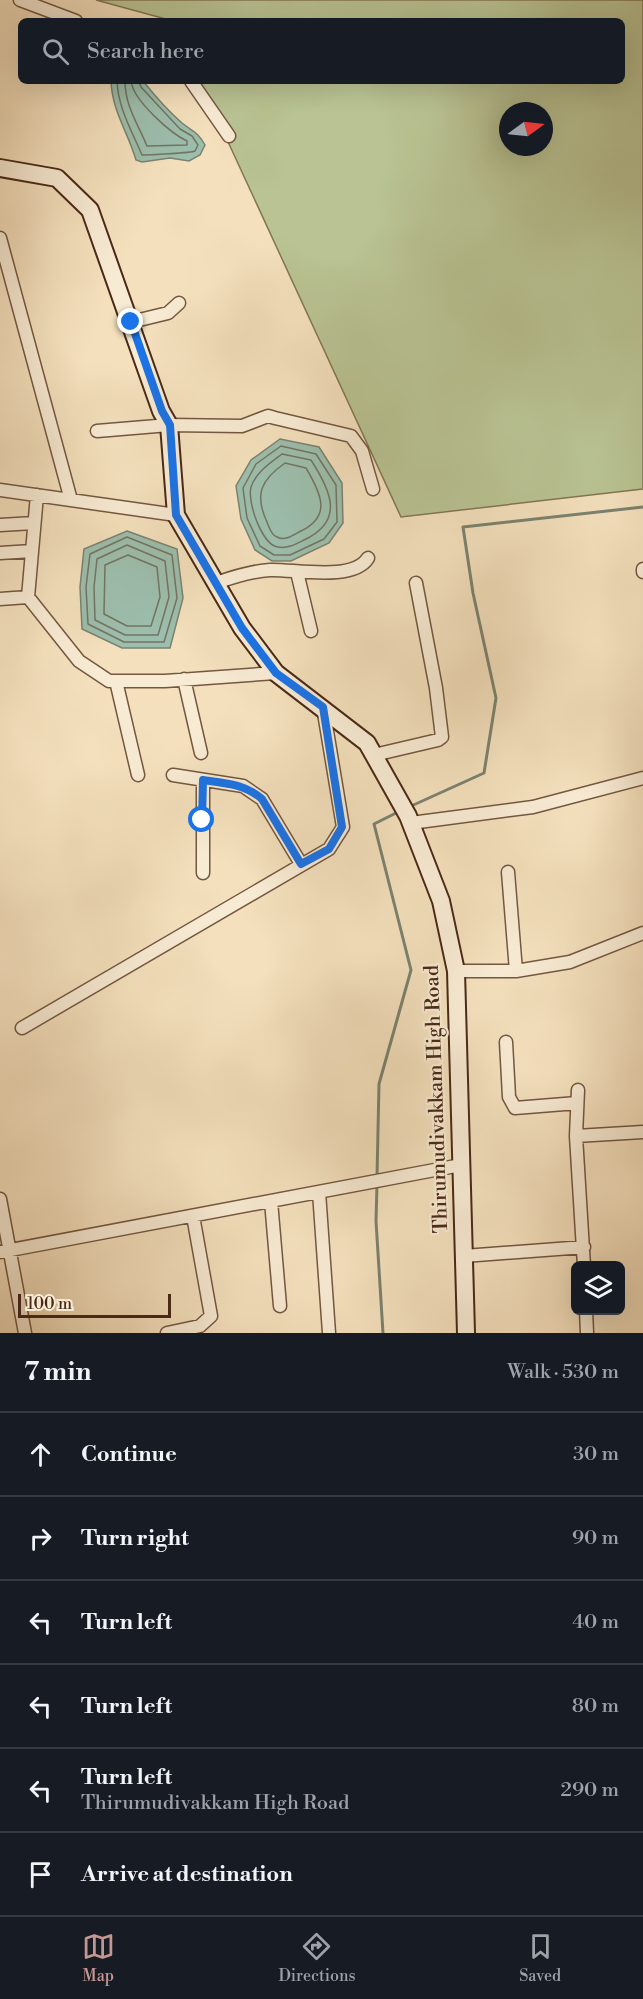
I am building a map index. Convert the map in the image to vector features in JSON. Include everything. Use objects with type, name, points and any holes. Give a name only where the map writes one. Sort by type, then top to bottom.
[{"type":"street","points":[[20,0],[68,18]]},
{"type":"street","points":[[193,84],[229,136]]},
{"type":"street","name":"Thirumudivakkam High Road","points":[[0,168],[57,178],[90,210],[162,411],[170,425],[176,515],[242,628],[276,673],[367,743],[410,819],[441,901],[456,971],[466,1333]]},
{"type":"street","points":[[0,238],[71,500]]},
{"type":"street","points":[[131,322],[168,313],[179,303]]},
{"type":"street","points":[[97,431],[170,425],[242,426],[268,416],[343,432],[351,436],[362,451],[373,489]]},
{"type":"street","points":[[0,490],[176,515]]},
{"type":"street","points":[[37,495],[28,597],[79,661],[109,681],[184,680],[276,673]]},
{"type":"street","points":[[0,525],[34,523]]},
{"type":"street","points":[[0,553],[32,551]]},
{"type":"street","points":[[216,583],[242,574],[269,570],[297,572],[352,569],[364,565],[368,558]]},
{"type":"street","points":[[297,572],[311,631]]},
{"type":"street","points":[[374,755],[438,740],[442,737],[436,688],[416,583]]},
{"type":"street","points":[[0,600],[28,597]]},
{"type":"street","points":[[184,680],[201,753]]},
{"type":"street","points":[[116,681],[138,776]]},
{"type":"street","points":[[22,1028],[329,849],[342,827],[323,707]]},
{"type":"street","points":[[173,776],[243,786],[253,791],[262,799],[301,864]]},
{"type":"street","points":[[410,819],[533,807],[643,778]]},
{"type":"street","points":[[203,780],[203,873]]},
{"type":"street","points":[[508,872],[516,971]]},
{"type":"street","points":[[456,971],[516,971],[570,962],[643,933]]},
{"type":"street","points":[[506,1042],[509,1097],[515,1108],[577,1103]]},
{"type":"street","points":[[578,1090],[576,1136],[584,1261]]},
{"type":"street","points":[[576,1136],[643,1132]]},
{"type":"street","points":[[5,1251],[371,1184],[461,1165]]},
{"type":"street","points":[[319,1192],[329,1333]]},
{"type":"street","points":[[0,1199],[5,1251],[25,1333]]},
{"type":"street","points":[[271,1201],[280,1306]]},
{"type":"street","points":[[168,1333],[200,1326],[211,1316],[193,1216]]},
{"type":"street","points":[[464,1256],[584,1247]]},
{"type":"street","points":[[586,1315],[587,1333]]},
{"type":"shaded area","points":[[96,0],[643,0],[643,489],[401,517],[201,84],[625,84],[625,18],[162,18]]},
{"type":"water","points":[[111,84],[145,84],[182,123],[200,137],[205,145],[200,155],[189,161],[170,158],[142,162],[136,160],[117,112]]},
{"type":"water","points":[[280,439],[319,447],[342,483],[343,523],[329,543],[291,561],[272,561],[255,550],[241,519],[236,486],[251,460]]},
{"type":"water","points":[[127,531],[177,549],[183,598],[170,648],[122,648],[82,629],[80,587],[84,549]]},
{"type":"waterway","points":[[409,807],[484,773],[496,698],[473,593],[463,527],[643,507]]},
{"type":"waterway","points":[[377,1177],[379,1084],[411,970],[374,824],[400,811]]},
{"type":"waterway","points":[[377,1184],[376,1221],[383,1333]]},
{"type":"route","points":[[131,322],[162,411],[170,425],[176,515],[242,628],[276,673],[323,707],[341,808],[342,827],[338,838],[329,849],[301,864],[262,799],[253,791],[243,786],[203,780],[202,820]]}]
